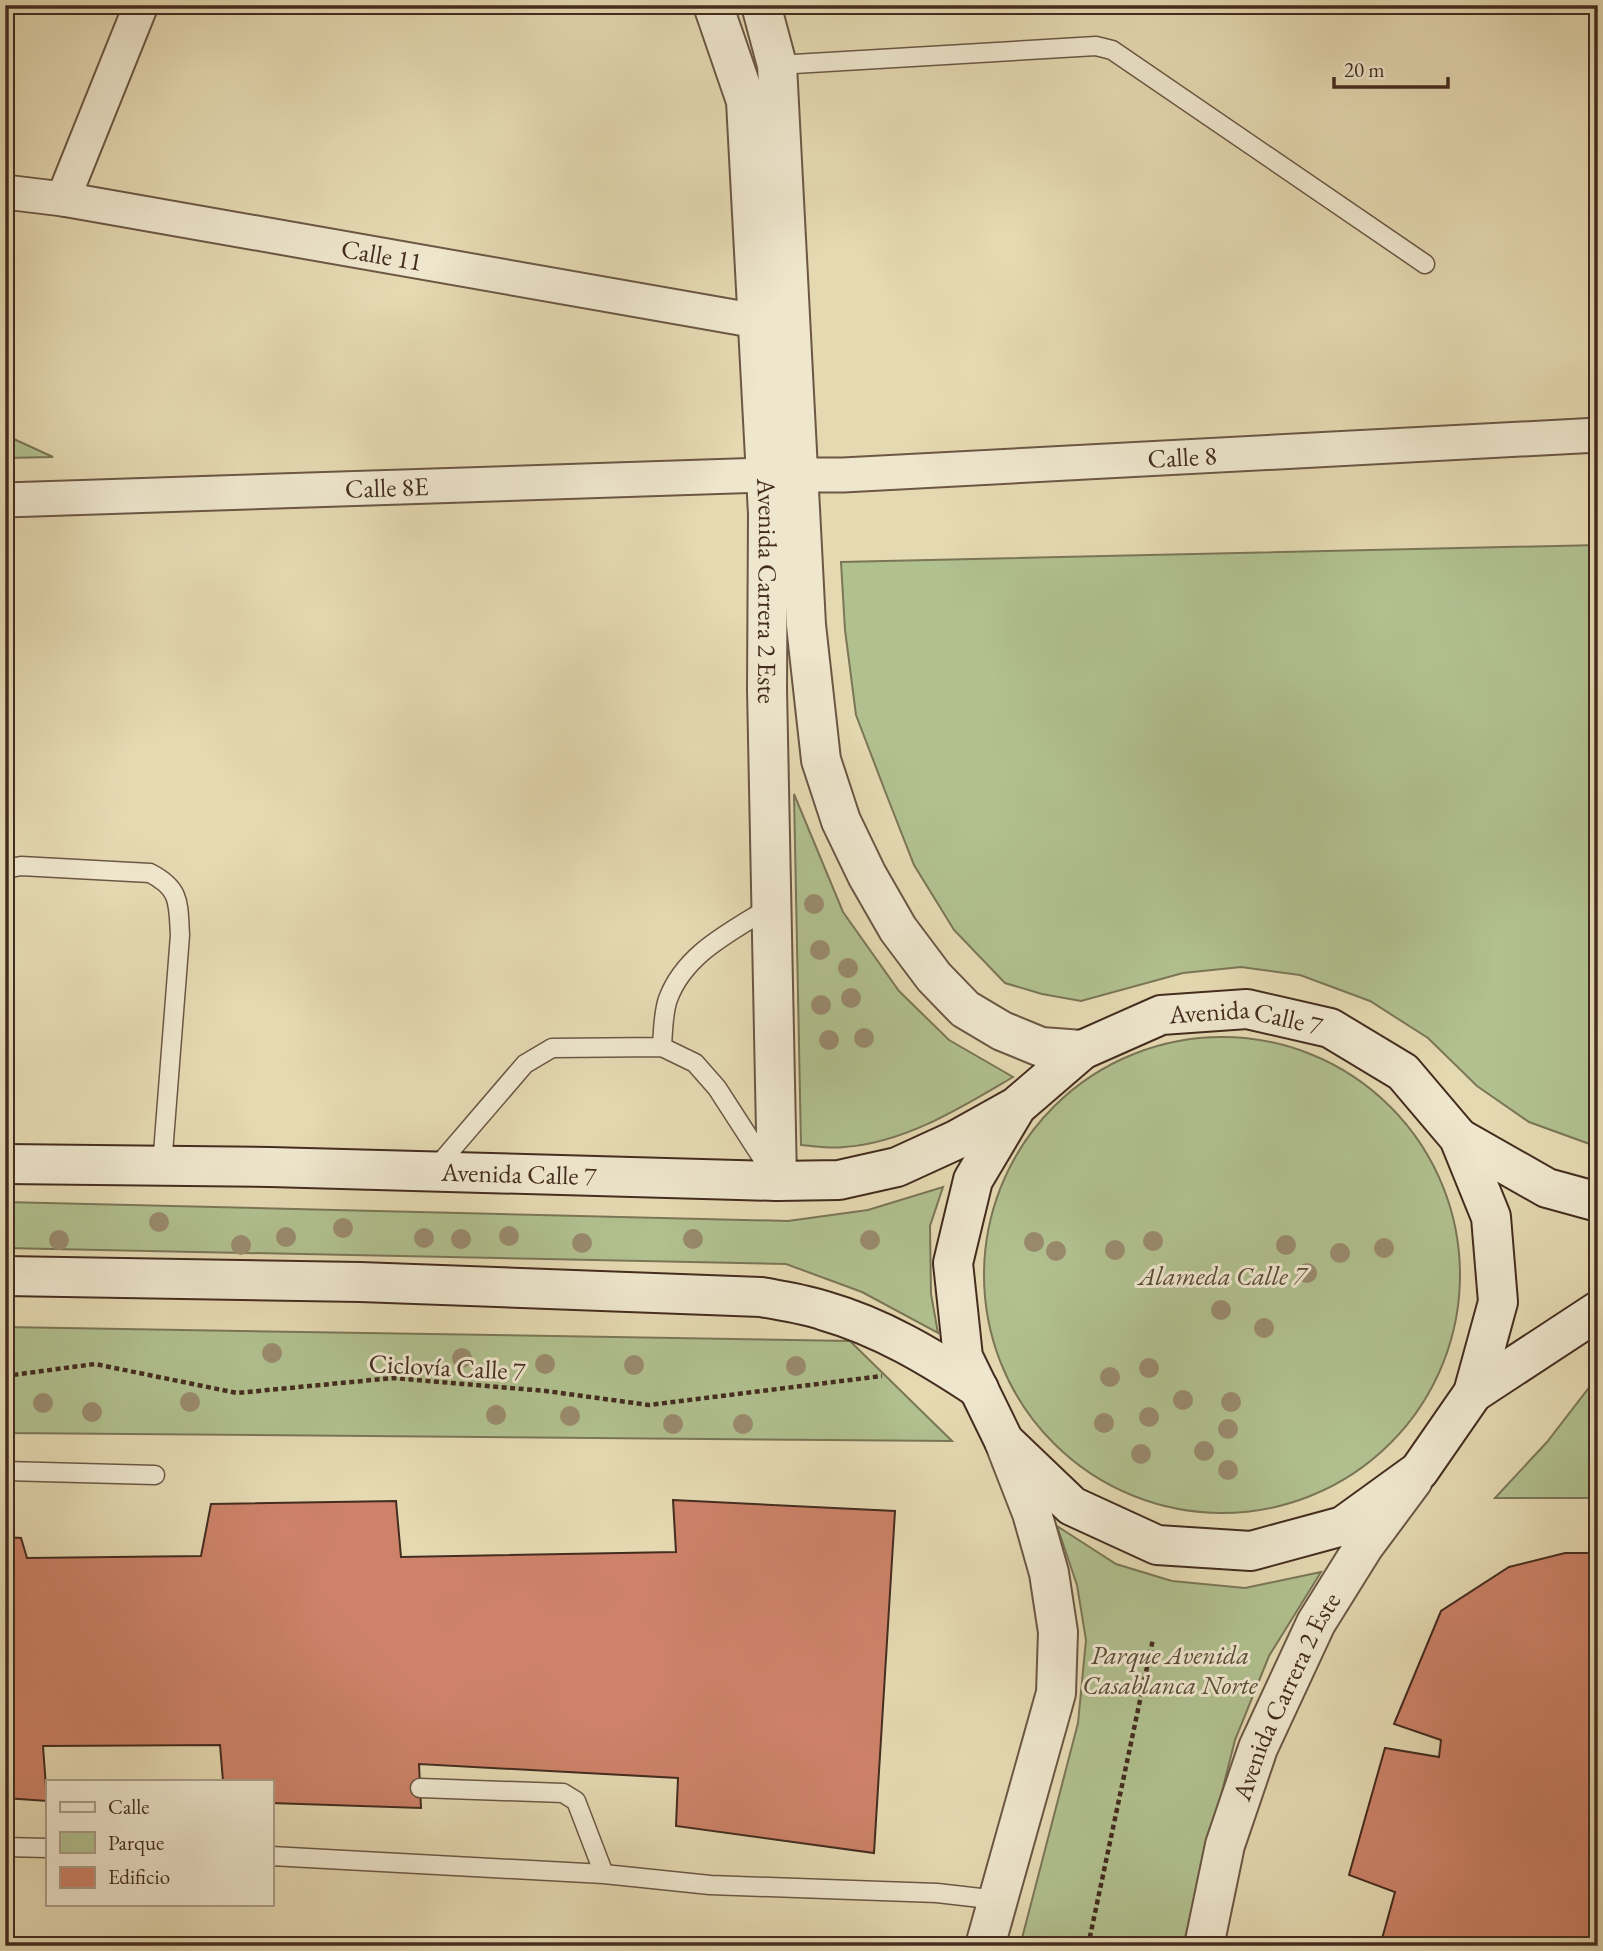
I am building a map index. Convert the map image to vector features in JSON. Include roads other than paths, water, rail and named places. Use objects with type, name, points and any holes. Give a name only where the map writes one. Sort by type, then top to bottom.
[{"type":"main road","name":"Avenida Carrera 2 Este","points":[[713,5],[746,101],[757,321],[806,625],[821,760],[841,821],[867,875],[898,929],[934,977],[965,1009],[1002,1031],[1041,1047],[1083,1049]]},
{"type":"main road","name":"Avenida Carrera 2 Este","points":[[761,5],[777,65],[782,475],[767,689],[777,1181]]},
{"type":"main road","name":"Avenida Calle 7","points":[[5,1164],[777,1181],[839,1180],[897,1167],[956,1140],[1017,1106],[1083,1049],[1161,1016],[1247,1009],[1331,1028],[1403,1072],[1459,1138],[1491,1217],[1498,1302],[1473,1393],[1419,1471],[1343,1526],[1251,1551],[1157,1545],[1072,1506],[1004,1441],[963,1357],[953,1263],[973,1180],[1017,1106]]},
{"type":"main road","name":"Avenida Calle 7","points":[[1459,1138],[1547,1188],[1598,1202]]},
{"type":"main road","points":[[5,1276],[360,1282],[761,1297],[825,1311],[880,1332],[928,1355],[979,1389]]},
{"type":"main road","name":"Avenida Calle 7","points":[[1473,1393],[1598,1311]]},
{"type":"main road","points":[[985,1946],[1056,1693],[1058,1632],[1049,1573],[1032,1513],[1004,1441]]},
{"type":"main road","name":"Avenida Carrera 2 Este","points":[[1204,1946],[1225,1844],[1258,1748],[1316,1623],[1364,1546],[1419,1471]]},
{"type":"street","points":[[63,199],[141,5]]},
{"type":"street","name":"Calle 11","points":[[5,192],[63,199],[757,321]]},
{"type":"street","name":"Calle 8","points":[[782,475],[843,475],[1222,457],[1598,435]]},
{"type":"street","name":"Calle 8E","points":[[5,500],[782,475]]},
{"type":"lane","points":[[777,65],[1097,46],[1112,50],[1426,264]]},
{"type":"lane","points":[[5,869],[20,866],[150,873],[168,882],[178,902],[180,935],[162,1166]]},
{"type":"lane","points":[[662,1047],[667,1000],[684,968],[704,950],[772,906]]},
{"type":"lane","points":[[433,1172],[525,1064],[552,1048],[662,1047],[695,1063],[717,1088],[777,1181]]},
{"type":"lane","points":[[5,1471],[155,1475]]},
{"type":"lane","points":[[420,1788],[563,1793],[576,1801],[604,1874]]},
{"type":"lane","points":[[5,1847],[46,1848]]},
{"type":"lane","points":[[273,1856],[604,1874],[710,1885],[937,1893],[998,1900]]},
{"type":"park label","name":"Alameda Calle 7","points":[[1222,1276]]},
{"type":"park label","name":"Parque Avenida Casablanca Norte","points":[[1170,1670]]}]
